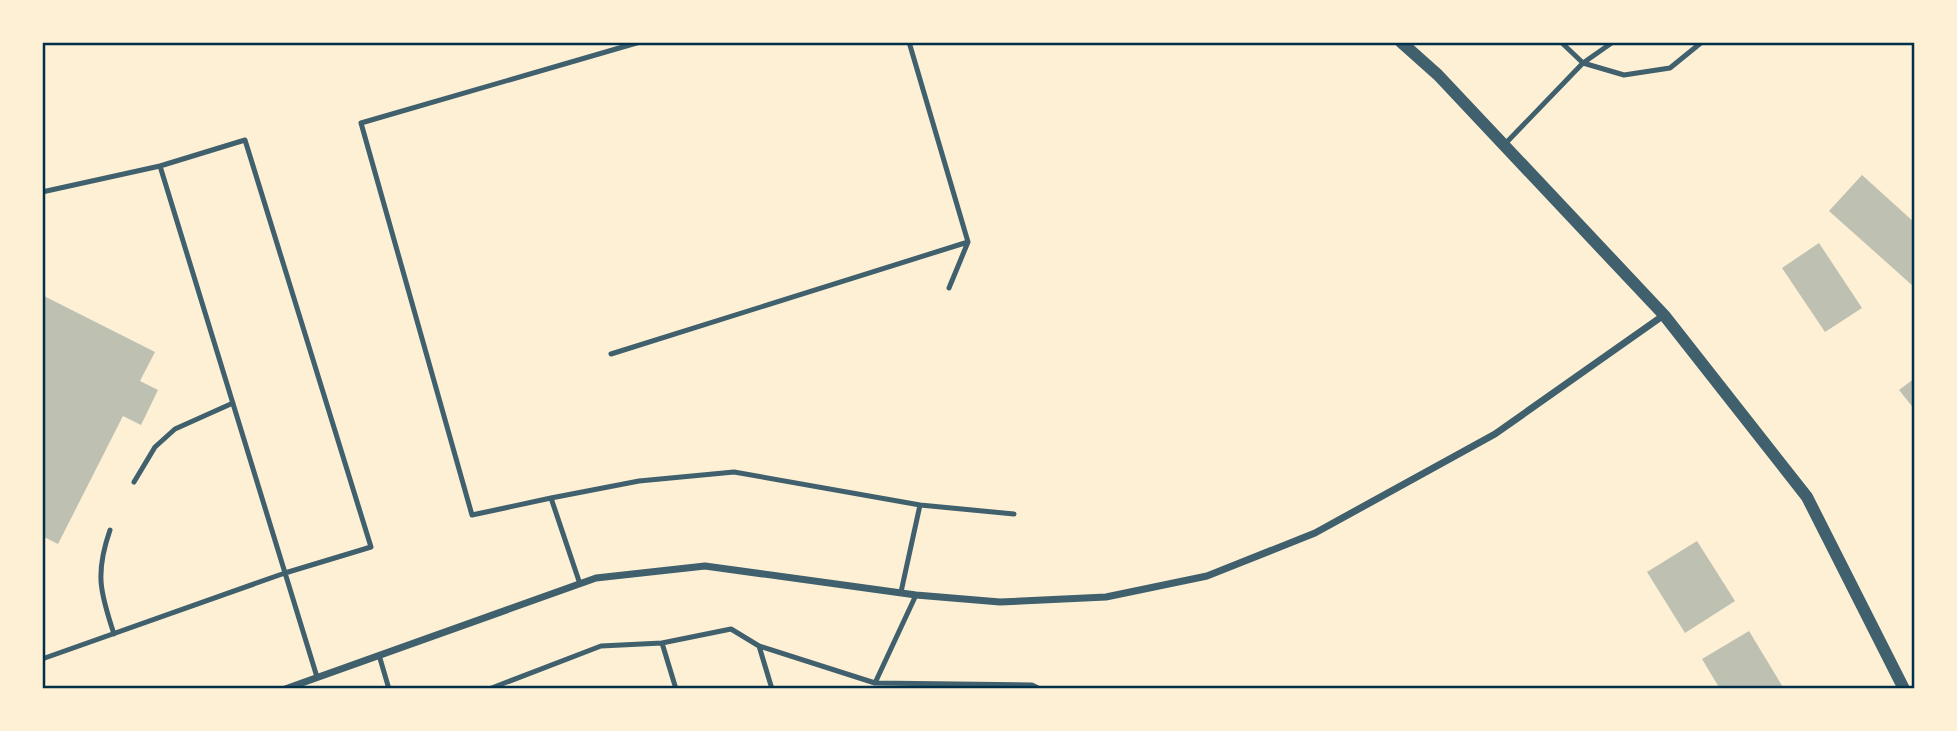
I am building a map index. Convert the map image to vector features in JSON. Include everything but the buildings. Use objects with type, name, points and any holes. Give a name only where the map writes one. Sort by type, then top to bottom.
[{"type":"street","points":[[1401,42],[1438,75],[1664,315],[1807,496],[1904,689]]},
{"type":"street","points":[[285,689],[596,578],[705,566],[916,595],[1000,602],[1106,597],[1207,576],[1315,533],[1494,434],[1664,315]]},
{"type":"lane","points":[[640,42],[361,123],[472,515],[639,481],[734,472],[920,505],[1014,514]]},
{"type":"lane","points":[[909,42],[968,242],[949,288]]},
{"type":"lane","points":[[1561,42],[1583,63],[1624,75],[1670,68],[1702,42]]},
{"type":"lane","points":[[1504,145],[1583,63],[1613,42]]},
{"type":"lane","points":[[42,192],[160,166],[245,140],[371,547],[285,573],[42,659]]},
{"type":"lane","points":[[160,166],[317,677]]},
{"type":"lane","points":[[611,354],[968,242]]},
{"type":"lane","points":[[134,482],[155,447],[175,429],[233,403]]},
{"type":"lane","points":[[551,498],[580,584]]},
{"type":"lane","points":[[901,592],[920,505]]},
{"type":"lane","points":[[110,530],[101,555],[99,577],[114,634]]},
{"type":"lane","points":[[875,683],[916,595]]},
{"type":"lane","points":[[489,689],[601,646],[663,643],[731,629],[759,646],[875,683],[1040,689]]},
{"type":"lane","points":[[663,643],[676,689]]},
{"type":"lane","points":[[759,646],[772,689]]},
{"type":"lane","points":[[379,655],[389,689]]}]
